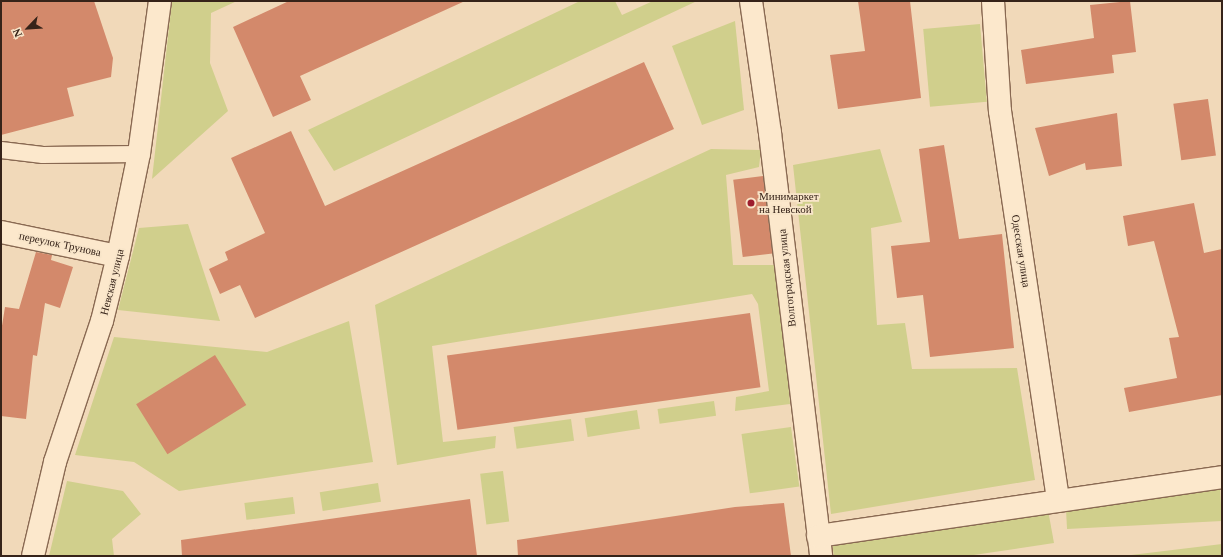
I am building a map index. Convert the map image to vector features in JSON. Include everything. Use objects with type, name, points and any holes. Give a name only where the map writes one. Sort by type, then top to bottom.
[{"type":"street","name":"Невская улица","points":[[33,556],[55,462],[102,321],[118,256],[139,154],[160,1]]},
{"type":"street","name":"Волгоградская улица","points":[[751,1],[770,133],[819,546]]},
{"type":"street","name":"Одесская улица","points":[[993,1],[1000,111],[1058,501]]},
{"type":"street","name":"переулок Трунова","points":[[1,232],[118,256]]},
{"type":"street","points":[[819,546],[1058,501],[1222,477]]},
{"type":"lane","points":[[1,150],[43,156],[139,154]]},
{"type":"shaded area","points":[[172,1],[237,1],[211,13],[210,63],[228,111],[152,179]]},
{"type":"shaded area","points":[[580,1],[615,1],[622,15],[653,1],[697,1],[334,171],[308,130]]},
{"type":"shaded area","points":[[735,21],[744,110],[702,125],[672,46]]},
{"type":"shaded area","points":[[980,24],[987,102],[930,107],[923,29]]},
{"type":"shaded area","points":[[711,149],[761,150],[759,167],[726,175],[733,265],[774,265],[781,301],[790,404],[735,411],[736,397],[769,391],[758,304],[752,294],[432,346],[443,442],[496,436],[495,448],[397,465],[375,305]]},
{"type":"shaded area","points":[[880,149],[902,222],[871,228],[877,325],[905,323],[912,369],[1017,368],[1035,480],[831,514],[793,165]]},
{"type":"shaded area","points":[[188,224],[220,321],[118,310],[139,228]]},
{"type":"shaded area","points":[[349,321],[373,462],[179,491],[134,462],[75,455],[114,337],[267,352]]},
{"type":"shaded area","points":[[714,401],[716,416],[660,424],[658,409]]},
{"type":"shaded area","points":[[637,410],[640,429],[588,437],[585,418]]},
{"type":"shaded area","points":[[571,419],[574,441],[517,449],[514,427]]},
{"type":"shaded area","points":[[791,427],[799,486],[750,493],[741,434]]},
{"type":"shaded area","points":[[503,471],[509,522],[486,524],[480,474]]},
{"type":"shaded area","points":[[67,481],[123,491],[141,514],[112,539],[114,556],[49,556]]},
{"type":"shaded area","points":[[378,483],[381,502],[323,511],[320,492]]},
{"type":"shaded area","points":[[1220,486],[1222,521],[1067,529],[1065,494]]},
{"type":"shaded area","points":[[293,497],[295,514],[246,520],[244,503]]},
{"type":"shaded area","points":[[1048,510],[1054,543],[967,556],[834,556],[832,544]]},
{"type":"shaded area","points":[[1222,544],[1222,556],[1123,556]]},
{"type":"building","points":[[1,1],[94,1],[113,58],[111,77],[67,88],[74,116],[1,135]]},
{"type":"building","points":[[289,1],[465,1],[300,76],[311,100],[273,117],[233,27]]},
{"type":"building","points":[[858,1],[910,1],[921,98],[838,109],[830,55],[865,51]]},
{"type":"building","points":[[1130,1],[1136,52],[1112,55],[1114,73],[1026,84],[1021,50],[1094,38],[1090,5]]},
{"type":"building","points":[[644,62],[674,129],[255,318],[240,285],[220,294],[209,269],[228,260],[225,252],[265,233],[231,158],[291,131],[325,206]]},
{"type":"building","points":[[1208,99],[1216,155],[1181,160],[1173,104]]},
{"type":"building","points":[[1117,113],[1122,166],[1086,170],[1085,163],[1049,176],[1035,128]]},
{"type":"building","points":[[944,145],[959,239],[1002,234],[1014,348],[930,357],[923,295],[897,298],[891,246],[930,242],[919,149]]},
{"type":"building","name":"Минимаркет на Невской","points":[[763,176],[773,253],[743,257],[733,180]]},
{"type":"building","points":[[1194,203],[1204,253],[1222,249],[1222,395],[1129,412],[1124,388],[1177,378],[1169,338],[1179,337],[1154,241],[1128,246],[1123,216]]},
{"type":"building","points":[[36,252],[52,255],[51,260],[73,267],[60,308],[45,303],[37,356],[33,355],[26,419],[1,416],[1,332],[5,307],[19,309]]},
{"type":"building","points":[[750,313],[760,387],[457,430],[447,356]]},
{"type":"building","points":[[215,355],[246,405],[167,454],[136,404]]},
{"type":"building","points":[[470,499],[477,556],[182,556],[181,540]]},
{"type":"building","points":[[784,503],[791,556],[518,556],[517,540],[735,507]]},
{"type":"place","name":"Минимаркет на Невской","points":[[751,203]]}]
